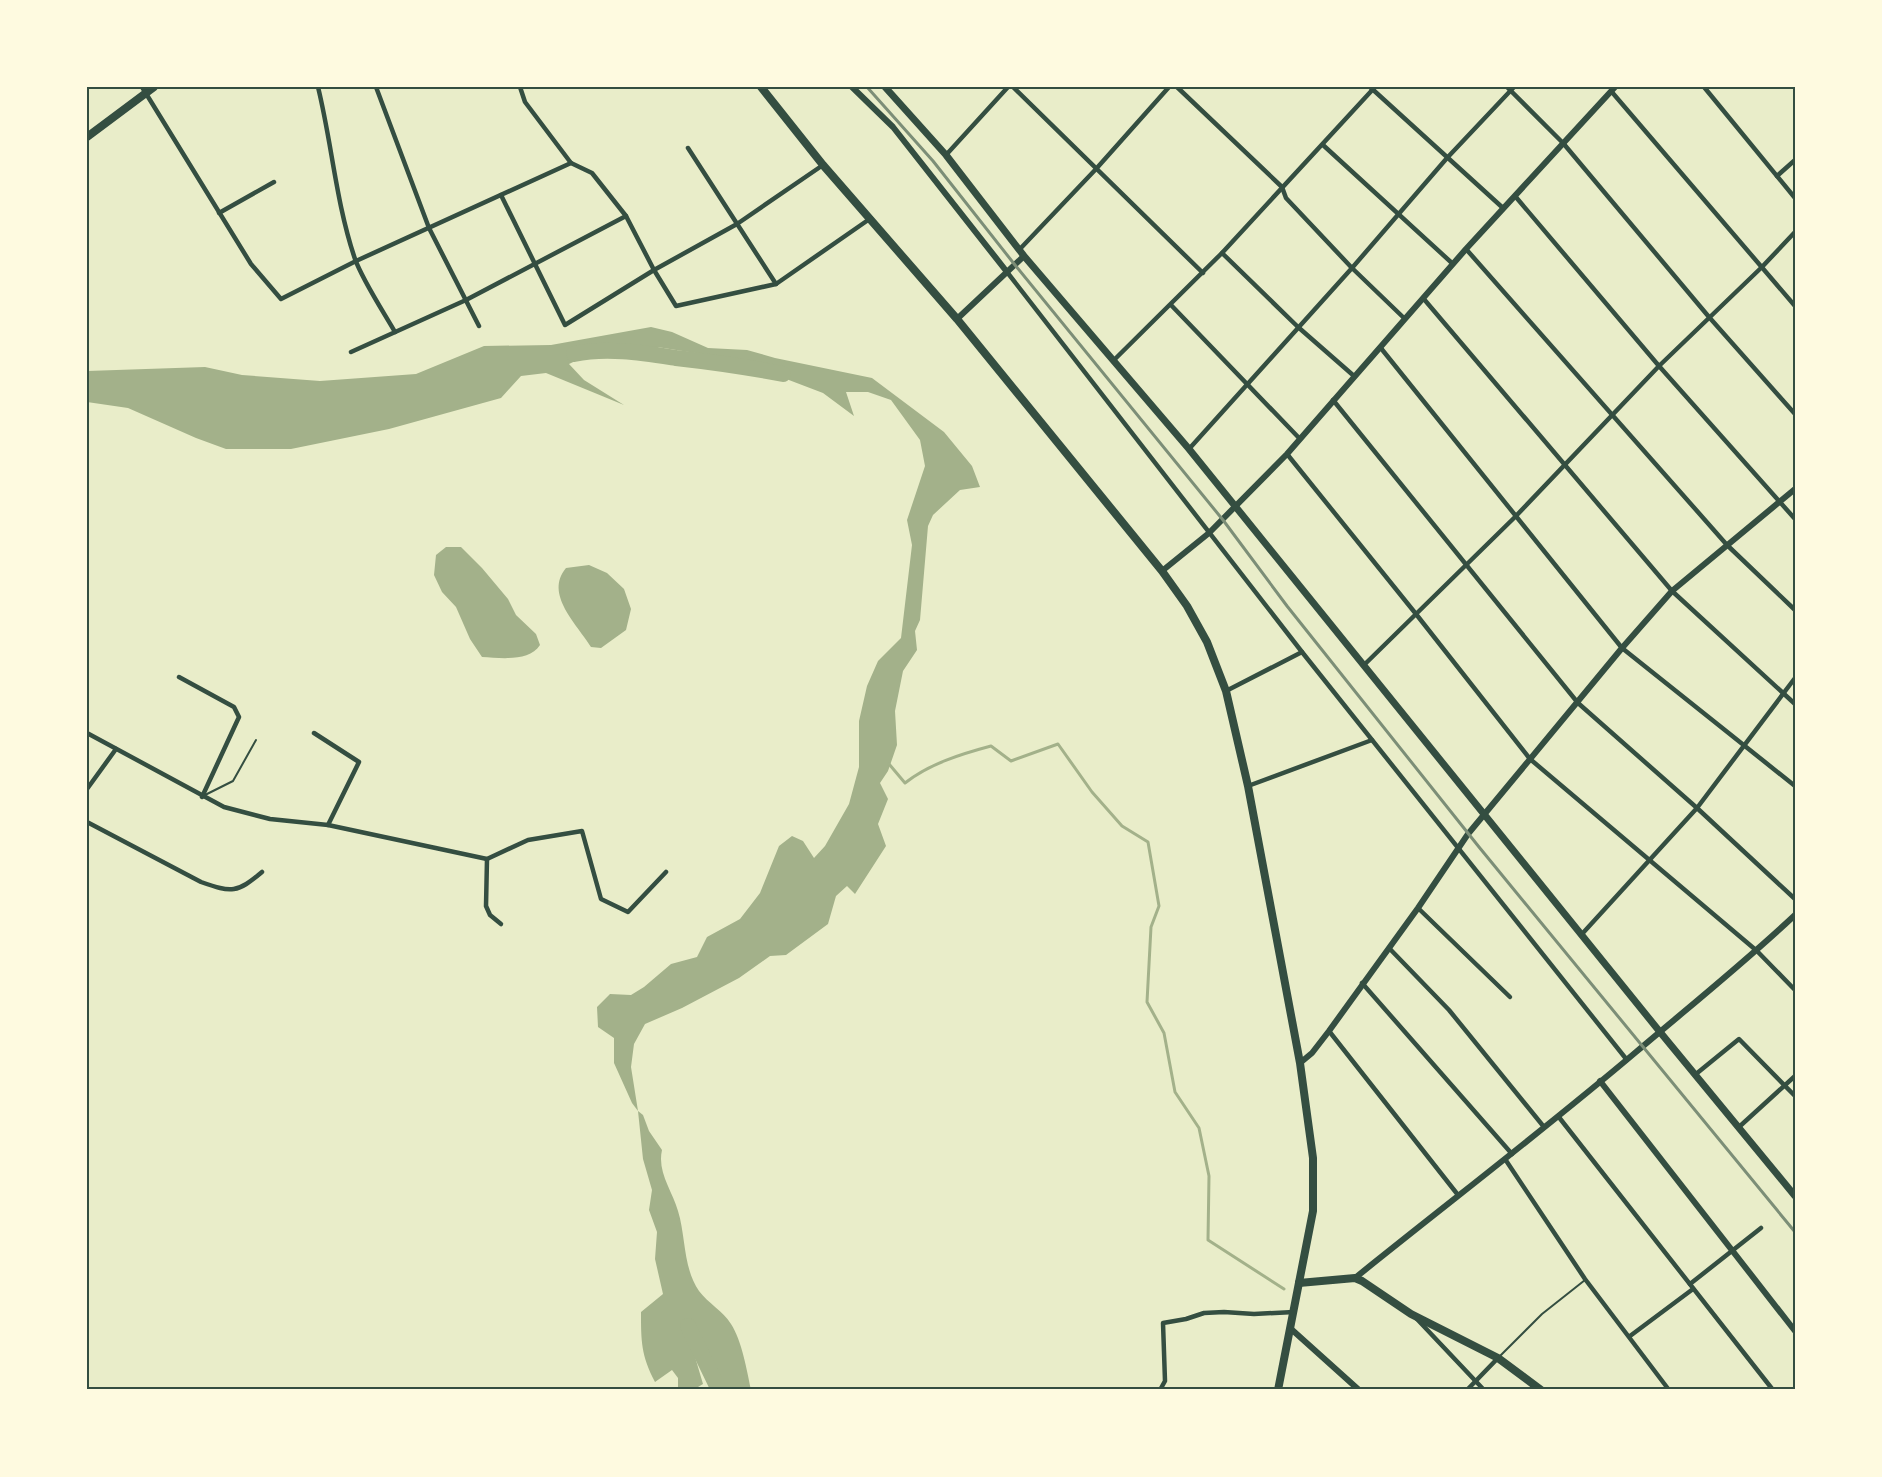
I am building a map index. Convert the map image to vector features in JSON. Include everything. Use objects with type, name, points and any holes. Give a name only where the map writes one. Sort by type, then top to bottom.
[{"type":"main road","points":[[87,137],[144,90],[154,87]]},
{"type":"main road","points":[[761,87],[823,165],[957,319],[1162,572],[1187,606],[1207,642],[1226,692],[1248,786],[1300,1063],[1313,1158],[1314,1188],[1309,1238],[1278,1390]]},
{"type":"main road","points":[[885,87],[946,155],[1022,253],[1189,449],[1795,1196]]},
{"type":"main road","points":[[1299,1283],[1354,1278],[1362,1281],[1411,1314],[1498,1358],[1541,1390]]},
{"type":"street","points":[[318,87],[326,118],[342,211],[356,261],[395,332]]},
{"type":"street","points":[[376,87],[429,228],[479,326]]},
{"type":"street","points":[[520,87],[525,102],[571,163],[591,173],[626,216],[676,306],[776,284],[871,218]]},
{"type":"street","points":[[852,87],[893,127],[1302,652],[1627,1060]]},
{"type":"street","points":[[946,155],[1008,87]]},
{"type":"street","points":[[1013,87],[1203,273]]},
{"type":"street","points":[[957,319],[1007,272],[1169,87]]},
{"type":"street","points":[[1177,87],[1282,187],[1286,198],[1352,268],[1405,319]]},
{"type":"street","points":[[1704,87],[1795,198]]},
{"type":"street","points":[[1113,361],[1203,273],[1373,88],[1503,208]]},
{"type":"street","points":[[1189,449],[1511,88],[1563,143],[1709,317],[1795,414]]},
{"type":"street","points":[[1162,572],[1209,533],[1287,454],[1466,249],[1613,89],[1795,306]]},
{"type":"street","points":[[144,90],[250,264],[281,299],[356,261],[571,163]]},
{"type":"street","points":[[1323,145],[1453,264]]},
{"type":"street","points":[[688,148],[776,284]]},
{"type":"street","points":[[1777,176],[1795,160]]},
{"type":"street","points":[[501,195],[565,325],[654,270],[737,224],[823,165]]},
{"type":"street","points":[[219,213],[274,182]]},
{"type":"street","points":[[1515,196],[1659,366],[1795,519]]},
{"type":"street","points":[[351,351],[466,300],[626,216]]},
{"type":"street","points":[[1364,665],[1515,517],[1659,366],[1795,232]]},
{"type":"street","points":[[1466,249],[1727,545],[1795,610]]},
{"type":"street","points":[[1222,253],[1298,327],[1354,376]]},
{"type":"street","points":[[1423,298],[1672,591],[1795,704]]},
{"type":"street","points":[[1171,305],[1300,439]]},
{"type":"street","points":[[1380,347],[1622,648],[1795,786]]},
{"type":"street","points":[[1333,400],[1578,703],[1697,808],[1795,899]]},
{"type":"street","points":[[1287,454],[1530,759],[1757,951],[1795,990]]},
{"type":"street","points":[[1300,1063],[1312,1053],[1329,1031],[1459,847],[1622,648],[1672,591],[1795,489]]},
{"type":"street","points":[[1226,692],[1302,652]]},
{"type":"street","points":[[179,677],[234,707],[239,717],[202,796]]},
{"type":"street","points":[[1582,934],[1697,808],[1795,678]]},
{"type":"street","points":[[87,733],[224,807],[270,819],[328,825],[487,859],[528,840],[582,831],[601,899],[628,912],[666,872]]},
{"type":"street","points":[[314,733],[359,762],[328,825]]},
{"type":"street","points":[[1248,786],[1372,740]]},
{"type":"street","points":[[87,789],[116,749]]},
{"type":"street","points":[[87,822],[201,882],[221,890],[244,887],[262,872]]},
{"type":"street","points":[[487,859],[486,906],[490,915],[501,924]]},
{"type":"street","points":[[1418,908],[1510,997]]},
{"type":"street","points":[[1354,1278],[1505,1160],[1627,1060],[1757,951],[1795,915]]},
{"type":"street","points":[[1389,948],[1449,1010],[1544,1127]]},
{"type":"street","points":[[1362,984],[1512,1154]]},
{"type":"street","points":[[1329,1031],[1458,1195]]},
{"type":"street","points":[[1696,1074],[1738,1039],[1795,1096]]},
{"type":"street","points":[[1739,1127],[1795,1076]]},
{"type":"street","points":[[1600,1081],[1795,1331]]},
{"type":"street","points":[[1558,1116],[1773,1390]]},
{"type":"street","points":[[1505,1160],[1585,1279],[1669,1390]]},
{"type":"street","points":[[1630,1336],[1691,1287],[1731,1250],[1761,1228]]},
{"type":"street","points":[[1167,1390],[1163,1323],[1224,1312],[1254,1314],[1294,1312]]},
{"type":"street","points":[[1411,1314],[1484,1390]]},
{"type":"street","points":[[1290,1328],[1359,1390]]},
{"type":"street","points":[[1467,1390],[1498,1358]]},
{"type":"street","points":[[1160,1390],[1165,1381]]},
{"type":"lane","points":[[202,796],[233,781],[256,740]]},
{"type":"lane","points":[[1498,1358],[1542,1314],[1585,1279]]},
{"type":"shaded area","points":[[651,327],[672,332],[708,348],[747,350],[872,378],[944,432],[972,466],[980,487],[960,490],[933,515],[928,526],[920,620],[915,631],[917,650],[903,671],[895,711],[897,745],[888,771],[880,783],[888,799],[878,824],[886,846],[855,894],[847,886],[836,896],[828,924],[786,955],[770,956],[739,978],[682,1008],[645,1024],[634,1044],[631,1067],[638,1111],[614,1063],[614,1038],[598,1027],[597,1007],[610,994],[631,995],[671,964],[697,957],[707,937],[740,919],[760,893],[779,846],[792,836],[803,841],[814,858],[825,846],[849,804],[859,767],[859,721],[867,686],[878,661],[901,638],[912,545],[907,520],[925,466],[920,440],[891,400],[868,392],[846,392],[854,416],[823,393],[734,359],[657,347],[603,348],[569,364],[584,380],[624,405],[546,373],[521,376],[501,398],[389,429],[291,449],[226,449],[128,408],[87,402],[87,371],[205,367],[242,375],[320,381],[416,374],[484,346],[551,345]]},
{"type":"shaded area","points":[[446,547],[461,547],[482,568],[508,599],[516,615],[536,634],[540,645],[535,650],[522,657],[482,657],[470,639],[456,607],[442,592],[434,575],[436,555]]},
{"type":"shaded area","points":[[589,565],[607,573],[624,589],[631,609],[626,630],[601,648],[591,647],[571,619],[565,609],[559,588],[560,578],[566,568]]},
{"type":"shaded area","points":[[638,1111],[643,1115],[649,1131],[662,1150],[663,1173],[681,1221],[687,1262],[694,1282],[699,1291],[728,1319],[735,1331],[744,1356],[751,1390],[721,1390],[698,1345],[693,1350],[703,1384],[693,1390],[678,1390],[678,1378],[672,1370],[655,1382],[650,1372],[643,1348],[641,1312],[663,1294],[655,1259],[657,1232],[649,1210],[652,1190],[643,1159]]},
{"type":"waterway","points":[[574,354],[599,351],[638,353],[783,374]]},
{"type":"waterway","points":[[889,764],[905,783],[935,765],[991,746],[1011,761],[1058,744],[1092,792],[1122,826],[1148,842],[1159,906],[1151,927],[1147,1002],[1164,1033],[1175,1092],[1199,1128],[1209,1176],[1208,1240],[1284,1289]]},
{"type":"waterway","points":[[688,1326],[719,1390]]},
{"type":"railway","points":[[867,87],[933,161],[1223,520],[1287,606],[1479,847],[1795,1232]]}]
